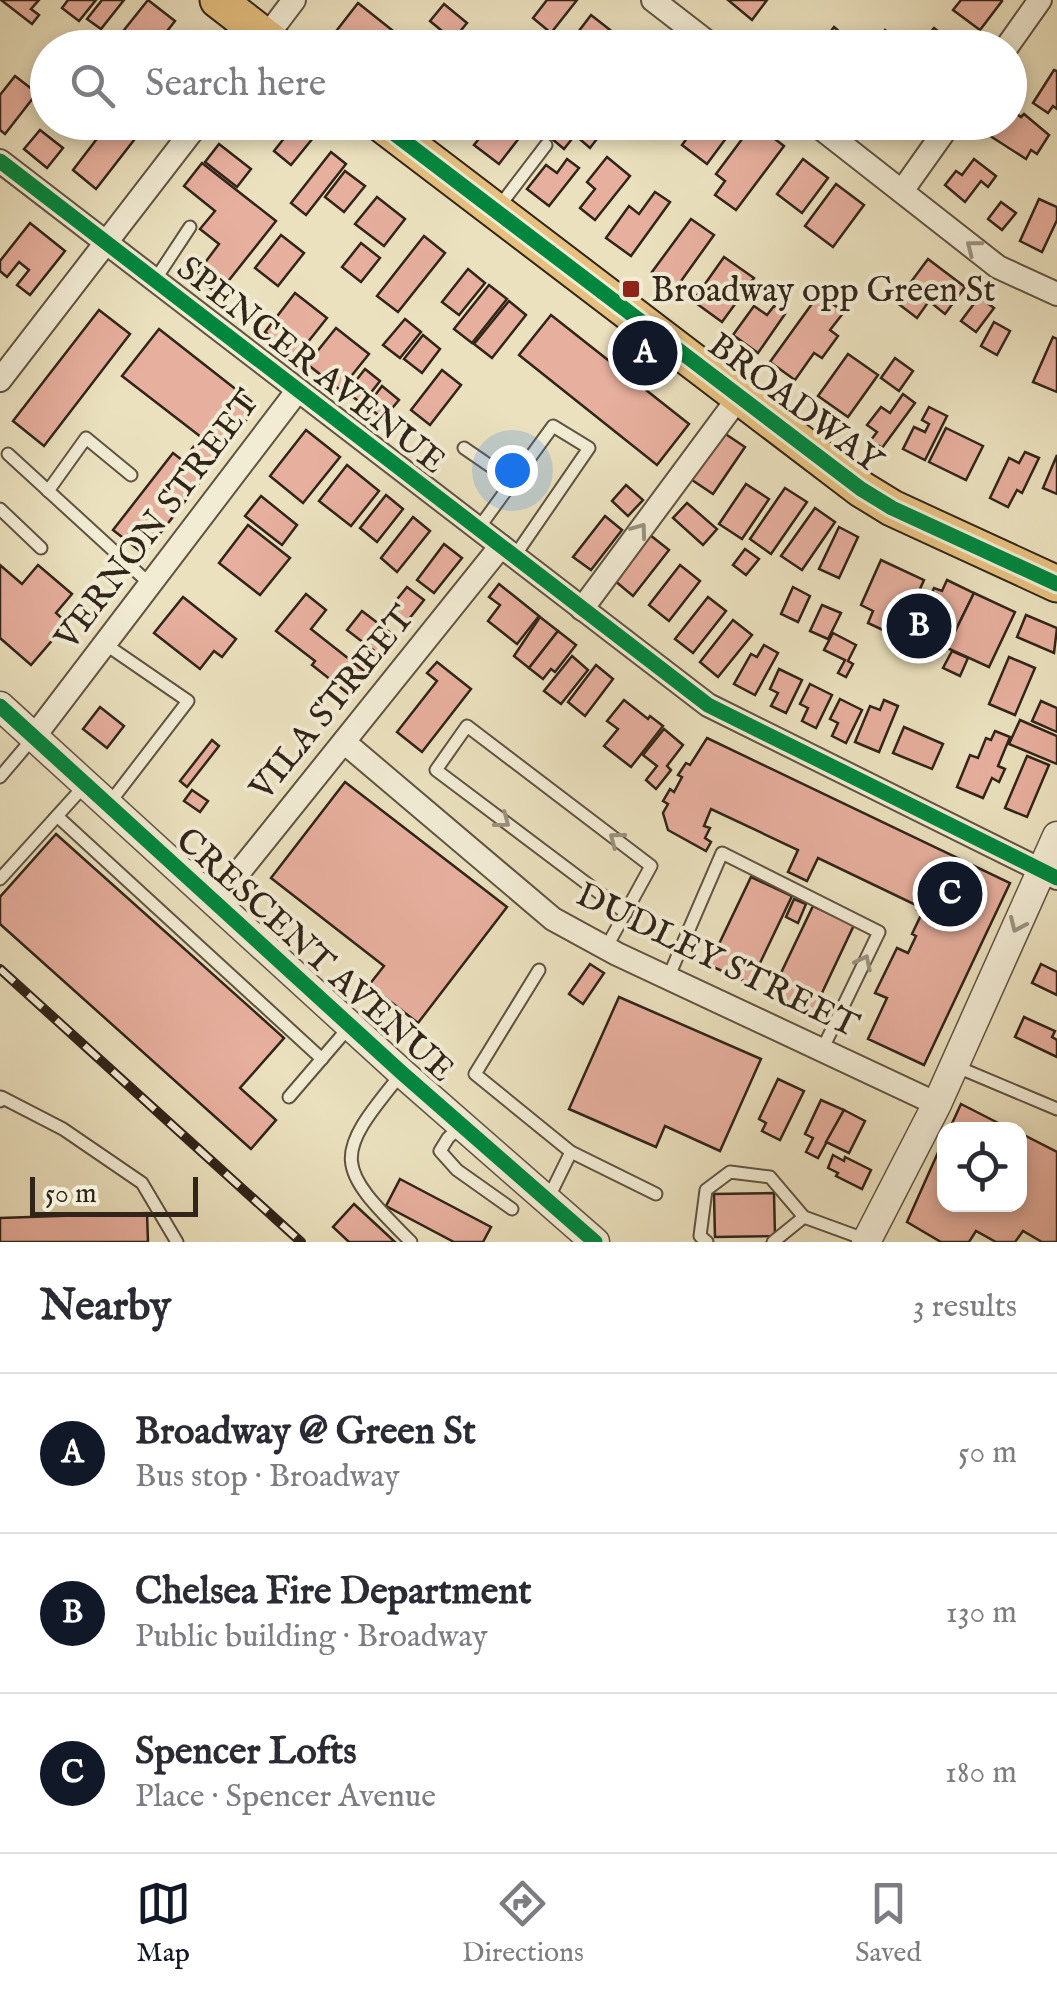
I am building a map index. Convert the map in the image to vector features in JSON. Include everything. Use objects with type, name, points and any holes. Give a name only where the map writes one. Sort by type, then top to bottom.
[{"type":"main road","points":[[218,0],[252,30]]},
{"type":"main road","name":"BROADWAY","points":[[402,140],[876,499],[1056,580]]},
{"type":"street","points":[[276,30],[294,0]]},
{"type":"street","points":[[653,0],[692,30]]},
{"type":"street","points":[[1019,30],[1040,0]]},
{"type":"street","points":[[0,380],[185,140]]},
{"type":"street","points":[[836,140],[998,267],[1057,294]]},
{"type":"street","points":[[902,191],[939,140]]},
{"type":"street","name":"SPENCER AVENUE","points":[[0,161],[722,714],[1049,874]]},
{"type":"street","name":"VERNON STREET","points":[[33,738],[298,390]]},
{"type":"street","points":[[582,609],[739,397]]},
{"type":"street","name":"VILA STREET","points":[[215,902],[344,742],[507,551]]},
{"type":"street","name":"CRESCENT AVENUE","points":[[0,706],[402,1073],[595,1242]]},
{"type":"street","name":"DUDLEY STREET","points":[[344,742],[553,919],[668,978],[936,1104]]},
{"type":"street","points":[[866,1241],[1049,874],[1057,836]]},
{"type":"lane","points":[[495,211],[546,145]]},
{"type":"lane","points":[[155,280],[190,227]]},
{"type":"lane","points":[[478,529],[553,426],[588,448],[507,551]]},
{"type":"lane","points":[[48,490],[86,438],[131,474]]},
{"type":"lane","points":[[464,448],[512,481]]},
{"type":"lane","points":[[8,454],[150,584]]},
{"type":"lane","points":[[0,509],[42,548]]},
{"type":"lane","points":[[105,644],[188,701],[108,805]]},
{"type":"lane","points":[[606,948],[626,913],[651,866],[468,726],[436,770],[626,913]]},
{"type":"lane","points":[[0,778],[33,738]]},
{"type":"lane","points":[[0,879],[86,785]]},
{"type":"lane","points":[[57,816],[322,1059]]},
{"type":"lane","points":[[668,978],[722,854],[878,932],[822,1050]]},
{"type":"lane","points":[[539,970],[475,1074],[570,1152],[656,1194]]},
{"type":"lane","points":[[289,1097],[350,1026]]},
{"type":"lane","points":[[954,1065],[1057,1110]]},
{"type":"lane","points":[[402,1073],[359,1126],[350,1158],[353,1174],[374,1207],[412,1242]]},
{"type":"lane","points":[[0,1101],[1,1097],[63,1129],[142,1184],[178,1242]]},
{"type":"lane","points":[[462,1125],[440,1151],[458,1170],[512,1209]]},
{"type":"lane","points":[[548,1200],[570,1152]]},
{"type":"lane","points":[[707,1242],[700,1236],[706,1190],[730,1172],[770,1176],[804,1217],[866,1241]]},
{"type":"lane","points":[[773,1242],[804,1217]]},
{"type":"building","points":[[1,0],[39,0],[31,9],[39,15],[32,24]]},
{"type":"building","points":[[68,0],[96,0],[79,21],[62,8]]},
{"type":"building","points":[[102,0],[124,0],[101,29],[87,19]]},
{"type":"building","points":[[148,0],[175,21],[168,30],[124,30]]},
{"type":"building","points":[[547,0],[577,0],[553,30],[547,30],[533,18]]},
{"type":"building","points":[[728,0],[767,0],[752,20]]},
{"type":"building","points":[[961,0],[1002,1],[980,30],[953,10]]},
{"type":"building","points":[[358,3],[392,30],[337,30]]},
{"type":"building","points":[[444,4],[467,23],[461,30],[441,30],[430,21]]},
{"type":"building","points":[[591,15],[610,30],[580,30]]},
{"type":"building","points":[[1054,70],[1057,109],[1053,106],[1048,113],[1033,103]]},
{"type":"building","points":[[15,76],[30,88],[30,102],[5,134],[0,130],[0,95]]},
{"type":"building","points":[[1027,117],[1049,135],[1037,154],[1031,150],[1026,159],[996,140],[1027,140]]},
{"type":"building","points":[[32,140],[53,140],[63,148],[47,168],[24,149]]},
{"type":"building","points":[[96,140],[134,140],[96,189],[73,170]]},
{"type":"building","points":[[283,140],[311,140],[291,165],[274,151]]},
{"type":"building","points":[[478,140],[518,140],[499,164],[474,145]]},
{"type":"building","points":[[553,140],[571,140],[564,149]]},
{"type":"building","points":[[686,140],[725,140],[707,164],[682,145]]},
{"type":"building","points":[[741,140],[776,140],[784,146],[736,210],[715,195],[725,181],[716,174]]},
{"type":"building","points":[[219,144],[251,169],[237,187],[205,162]]},
{"type":"building","points":[[331,152],[346,164],[306,215],[291,203]]},
{"type":"building","points":[[607,157],[630,176],[595,220],[580,208],[595,189],[587,182]]},
{"type":"building","points":[[567,159],[579,168],[549,206],[527,189],[546,165],[557,173]]},
{"type":"building","points":[[803,159],[828,178],[802,213],[777,194]]},
{"type":"building","points":[[974,159],[996,176],[988,187],[981,181],[965,202],[945,185],[956,171],[962,175]]},
{"type":"building","points":[[202,163],[276,221],[218,294],[195,276],[219,244],[200,229],[215,211],[184,186]]},
{"type":"building","points":[[345,171],[365,186],[344,212],[325,197]]},
{"type":"building","points":[[836,184],[864,205],[833,247],[805,226]]},
{"type":"building","points":[[655,192],[670,202],[631,256],[606,238],[629,206],[639,214]]},
{"type":"building","points":[[377,197],[405,219],[384,246],[355,224]]},
{"type":"building","points":[[1039,199],[1057,207],[1057,220],[1042,252],[1020,241]]},
{"type":"building","points":[[1001,202],[1016,213],[1002,230],[988,219]]},
{"type":"building","points":[[691,219],[714,235],[676,288],[652,272]]},
{"type":"building","points":[[30,223],[65,251],[30,295],[17,285],[29,270],[19,262],[7,277],[0,271],[0,261]]},
{"type":"building","points":[[281,235],[304,253],[278,286],[255,268]]},
{"type":"building","points":[[424,236],[445,253],[398,312],[377,296]]},
{"type":"building","points":[[361,243],[380,258],[361,282],[342,267]]},
{"type":"building","points":[[724,257],[754,278],[722,322],[693,301]]},
{"type":"building","points":[[928,259],[965,287],[945,314],[929,301],[917,318],[896,302]]},
{"type":"building","points":[[468,269],[485,283],[459,315],[442,302]]},
{"type":"building","points":[[489,285],[507,299],[472,343],[454,329]]},
{"type":"building","points":[[295,293],[327,318],[296,357],[265,332]]},
{"type":"building","points":[[819,294],[844,312],[830,330],[838,336],[822,358],[814,353],[795,380],[770,362]]},
{"type":"building","points":[[979,297],[994,308],[976,332],[961,321]]},
{"type":"building","points":[[509,301],[526,315],[492,358],[474,344]]},
{"type":"building","points":[[754,306],[767,315],[774,306],[785,314],[758,353],[733,335]]},
{"type":"building","points":[[99,310],[130,334],[44,446],[13,421]]},
{"type":"building","points":[[551,315],[689,424],[657,465],[519,355]]},
{"type":"building","points":[[405,319],[421,332],[400,358],[383,345]]},
{"type":"building","points":[[994,322],[1010,331],[997,355],[981,346]]},
{"type":"building","points":[[336,328],[369,354],[340,390],[307,364]]},
{"type":"building","points":[[159,329],[257,406],[211,466],[191,450],[201,437],[122,376]]},
{"type":"building","points":[[423,335],[440,349],[422,373],[404,359]]},
{"type":"building","points":[[1053,337],[1057,339],[1057,392],[1033,382]]},
{"type":"building","points":[[848,354],[878,375],[848,417],[818,396]]},
{"type":"building","points":[[895,358],[913,371],[899,391],[881,378]]},
{"type":"building","points":[[365,369],[380,381],[362,404],[347,392]]},
{"type":"building","points":[[442,370],[461,385],[430,425],[411,410]]},
{"type":"building","points":[[382,386],[399,400],[383,419],[367,406]]},
{"type":"building","points":[[903,394],[915,403],[882,448],[871,440],[877,432],[867,425],[881,407],[890,413]]},
{"type":"building","points":[[929,407],[947,416],[925,460],[903,449],[914,427],[925,432],[929,424],[922,420]]},
{"type":"building","points":[[946,428],[983,446],[966,480],[929,462]]},
{"type":"building","points":[[306,430],[340,457],[303,503],[270,476]]},
{"type":"building","points":[[721,431],[745,447],[713,494],[689,478]]},
{"type":"building","points":[[1025,452],[1039,458],[1022,493],[1017,490],[1008,507],[990,498],[1009,458],[1019,463]]},
{"type":"building","points":[[173,453],[204,477],[144,554],[113,530]]},
{"type":"building","points":[[1057,455],[1057,494],[1043,488]]},
{"type":"building","points":[[347,465],[379,491],[351,526],[319,501]]},
{"type":"building","points":[[746,484],[769,499],[742,539],[719,524]]},
{"type":"building","points":[[626,485],[643,500],[628,516],[612,501]]},
{"type":"building","points":[[785,488],[807,502],[771,554],[750,539]]},
{"type":"building","points":[[386,495],[403,509],[377,542],[360,528]]},
{"type":"building","points":[[261,496],[297,525],[282,545],[245,516]]},
{"type":"building","points":[[687,503],[717,529],[703,545],[673,518]]},
{"type":"building","points":[[815,508],[835,522],[802,570],[781,556]]},
{"type":"building","points":[[605,516],[622,530],[591,570],[573,557]]},
{"type":"building","points":[[413,517],[430,531],[397,572],[381,558]]},
{"type":"building","points":[[248,525],[290,558],[260,595],[219,563]]},
{"type":"building","points":[[839,527],[858,537],[839,578],[819,569]]},
{"type":"building","points":[[650,535],[669,550],[633,596],[614,580]]},
{"type":"building","points":[[444,544],[462,558],[434,593],[417,580]]},
{"type":"building","points":[[745,549],[759,559],[746,575],[733,565]]},
{"type":"building","points":[[881,560],[924,580],[898,637],[868,623],[873,611],[861,605]]},
{"type":"building","points":[[0,565],[22,584],[38,565],[72,594],[56,613],[67,623],[31,665],[0,638]]},
{"type":"building","points":[[680,565],[700,581],[669,621],[649,605]]},
{"type":"building","points":[[947,580],[974,593],[946,650],[913,634],[934,588],[942,591]]},
{"type":"building","points":[[499,584],[539,616],[517,644],[488,621],[500,605],[489,597]]},
{"type":"building","points":[[407,587],[424,600],[402,628],[385,614]]},
{"type":"building","points":[[793,587],[810,596],[798,622],[781,614]]},
{"type":"building","points":[[974,593],[1015,612],[989,667],[947,648]]},
{"type":"building","points":[[306,594],[326,610],[311,629],[368,674],[350,695],[276,631]]},
{"type":"building","points":[[183,597],[236,639],[222,657],[214,651],[200,669],[154,633]]},
{"type":"building","points":[[708,597],[726,611],[693,653],[675,639]]},
{"type":"building","points":[[822,605],[841,613],[828,639],[810,631]]},
{"type":"building","points":[[362,611],[396,637],[381,656],[347,630]]},
{"type":"building","points":[[1026,615],[1057,628],[1054,653],[1017,637]]},
{"type":"building","points":[[540,617],[558,631],[529,668],[514,656]]},
{"type":"building","points":[[733,620],[752,635],[718,677],[700,662]]},
{"type":"building","points":[[558,631],[576,645],[555,672],[551,669],[543,679],[529,668]]},
{"type":"building","points":[[833,633],[856,645],[846,677],[838,673],[845,660],[824,650]]},
{"type":"building","points":[[764,645],[778,653],[755,695],[734,684],[751,654],[757,657]]},
{"type":"building","points":[[952,651],[968,658],[960,676],[943,668]]},
{"type":"building","points":[[572,656],[588,670],[561,704],[544,691]]},
{"type":"building","points":[[1009,657],[1035,668],[1015,715],[989,704]]},
{"type":"building","points":[[437,662],[471,689],[422,752],[397,732],[437,681],[427,673]]},
{"type":"building","points":[[596,665],[613,679],[585,716],[568,702]]},
{"type":"building","points":[[779,669],[802,680],[786,713],[771,706],[778,693],[770,689]]},
{"type":"building","points":[[810,684],[832,695],[816,728],[802,721],[808,708],[800,704]]},
{"type":"building","points":[[840,699],[862,710],[846,743],[832,736],[838,723],[830,719]]},
{"type":"building","points":[[624,700],[663,726],[631,767],[604,746],[618,729],[607,721]]},
{"type":"building","points":[[884,700],[898,706],[879,752],[855,742],[870,706],[880,710]]},
{"type":"building","points":[[1041,701],[1057,708],[1057,732],[1032,721]]},
{"type":"building","points":[[100,707],[124,726],[107,748],[83,729]]},
{"type":"building","points":[[1020,720],[1057,736],[1057,764],[1009,744]]},
{"type":"building","points":[[904,727],[943,744],[932,769],[893,753]]},
{"type":"building","points":[[664,729],[683,745],[656,789],[646,780],[657,766],[643,755]]},
{"type":"building","points":[[995,731],[1010,737],[998,766],[1005,769],[999,782],[992,778],[983,798],[957,787],[970,755],[978,758],[986,738],[991,740]]},
{"type":"building","points":[[707,738],[1010,883],[924,1065],[868,1039],[887,998],[875,993],[897,948],[908,953],[922,913],[918,906],[818,858],[807,881],[788,872],[798,850],[711,809],[704,826],[710,828],[705,838],[711,842],[706,851],[668,830],[663,813],[668,804],[663,801],[670,789],[674,792],[682,777],[678,775],[686,763],[690,765]]},
{"type":"building","points":[[212,740],[219,746],[187,787],[180,781]]},
{"type":"building","points":[[1027,756],[1049,765],[1027,817],[1005,808]]},
{"type":"building","points":[[345,782],[507,907],[418,1023],[369,985],[384,966],[271,878]]},
{"type":"building","points":[[192,790],[208,801],[200,812],[184,801]]},
{"type":"building","points":[[56,834],[284,1038],[240,1088],[276,1120],[251,1149],[0,924],[0,897]]},
{"type":"building","points":[[751,877],[792,896],[750,984],[709,965]]},
{"type":"building","points":[[794,899],[806,904],[798,923],[786,917]]},
{"type":"building","points":[[813,906],[854,925],[812,1014],[771,994]]},
{"type":"building","points":[[590,964],[604,973],[583,1004],[569,994]]},
{"type":"building","points":[[1041,964],[1057,972],[1057,995],[1032,983]]},
{"type":"building","points":[[619,997],[761,1059],[720,1151],[665,1126],[656,1147],[569,1109]]},
{"type":"building","points":[[1024,1017],[1055,1031],[1052,1037],[1057,1040],[1057,1057],[1015,1037]]},
{"type":"building","points":[[778,1079],[804,1091],[780,1140],[762,1131],[766,1123],[759,1119]]},
{"type":"building","points":[[821,1100],[844,1110],[818,1158],[806,1152],[813,1138],[805,1134]]},
{"type":"building","points":[[961,1104],[996,1122],[953,1122]]},
{"type":"building","points":[[844,1110],[865,1121],[849,1153],[826,1142]]},
{"type":"building","points":[[1027,1137],[1057,1152],[1057,1242],[1042,1242],[1023,1231],[1015,1242],[996,1242],[976,1231],[969,1242],[941,1242],[907,1222],[937,1155],[937,1212],[1027,1212]]},
{"type":"building","points":[[833,1155],[871,1170],[862,1189],[828,1168]]},
{"type":"building","points":[[400,1179],[491,1227],[483,1242],[454,1242],[386,1206]]},
{"type":"building","points":[[774,1193],[775,1236],[715,1237],[714,1194]]},
{"type":"building","points":[[354,1204],[395,1242],[349,1242],[333,1227]]},
{"type":"building","points":[[147,1213],[148,1242],[0,1242],[0,1218]]},
{"type":"railway","points":[[0,969],[301,1242]]},
{"type":"cycle path","points":[[403,140],[861,489],[892,508],[1057,584]]},
{"type":"cycle path","points":[[0,161],[708,705],[1057,878]]},
{"type":"cycle path","points":[[0,706],[402,1073],[595,1242]]},
{"type":"place","name":"Broadway opp Green St","points":[[631,289]]},
{"type":"place","name":"Broadway @ Green St","points":[[645,353]]},
{"type":"place","name":"Chelsea Fire Department","points":[[919,626]]},
{"type":"place","name":"Spencer Lofts","points":[[950,894]]}]
